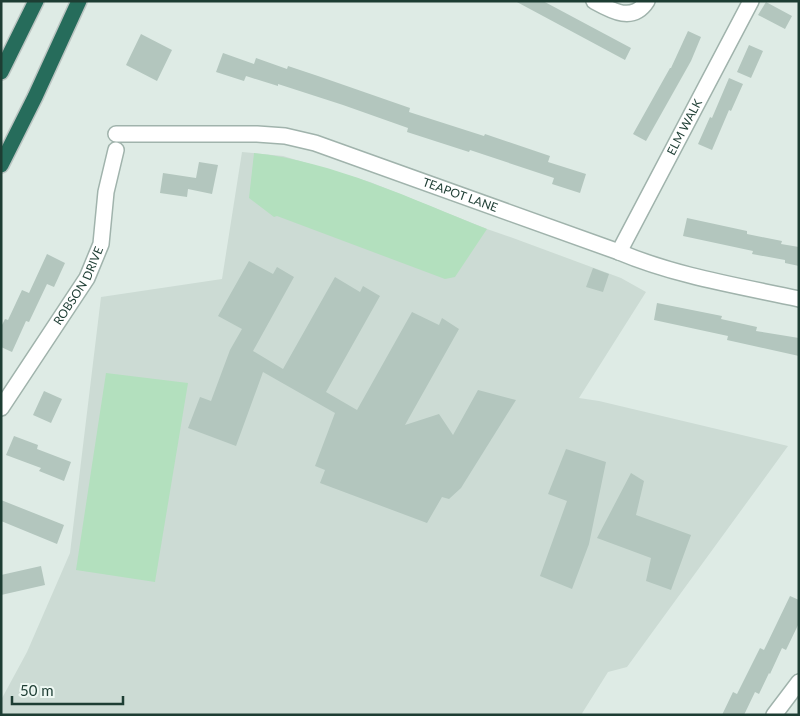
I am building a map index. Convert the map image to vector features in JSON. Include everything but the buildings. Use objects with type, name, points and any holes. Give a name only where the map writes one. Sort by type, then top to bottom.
[{"type":"highway","points":[[1,72],[36,1]]},
{"type":"highway","points":[[1,165],[36,97],[80,1]]},
{"type":"street","points":[[594,1],[612,11],[625,14],[642,8],[647,1]]},
{"type":"street","name":"ELM WALK","points":[[619,252],[751,1]]},
{"type":"street","name":"TEAPOT LANE","points":[[116,134],[258,134],[285,136],[315,143],[643,262],[675,272],[799,299]]},
{"type":"street","name":"ROBSON DRIVE","points":[[1,408],[87,278],[101,244],[106,192],[116,150]]},
{"type":"street","points":[[774,715],[799,682]]},
{"type":"shaded area","points":[[242,152],[283,156],[370,182],[487,229],[621,278],[646,292],[579,398],[599,401],[788,446],[627,667],[608,672],[581,715],[1,715],[1,700],[27,652],[70,553],[101,297],[222,279]]},
{"type":"green space","points":[[254,153],[283,157],[343,173],[402,194],[487,229],[455,277],[445,279],[277,216],[274,217],[249,198]]},
{"type":"green space","points":[[106,373],[188,383],[155,582],[76,570]]}]
